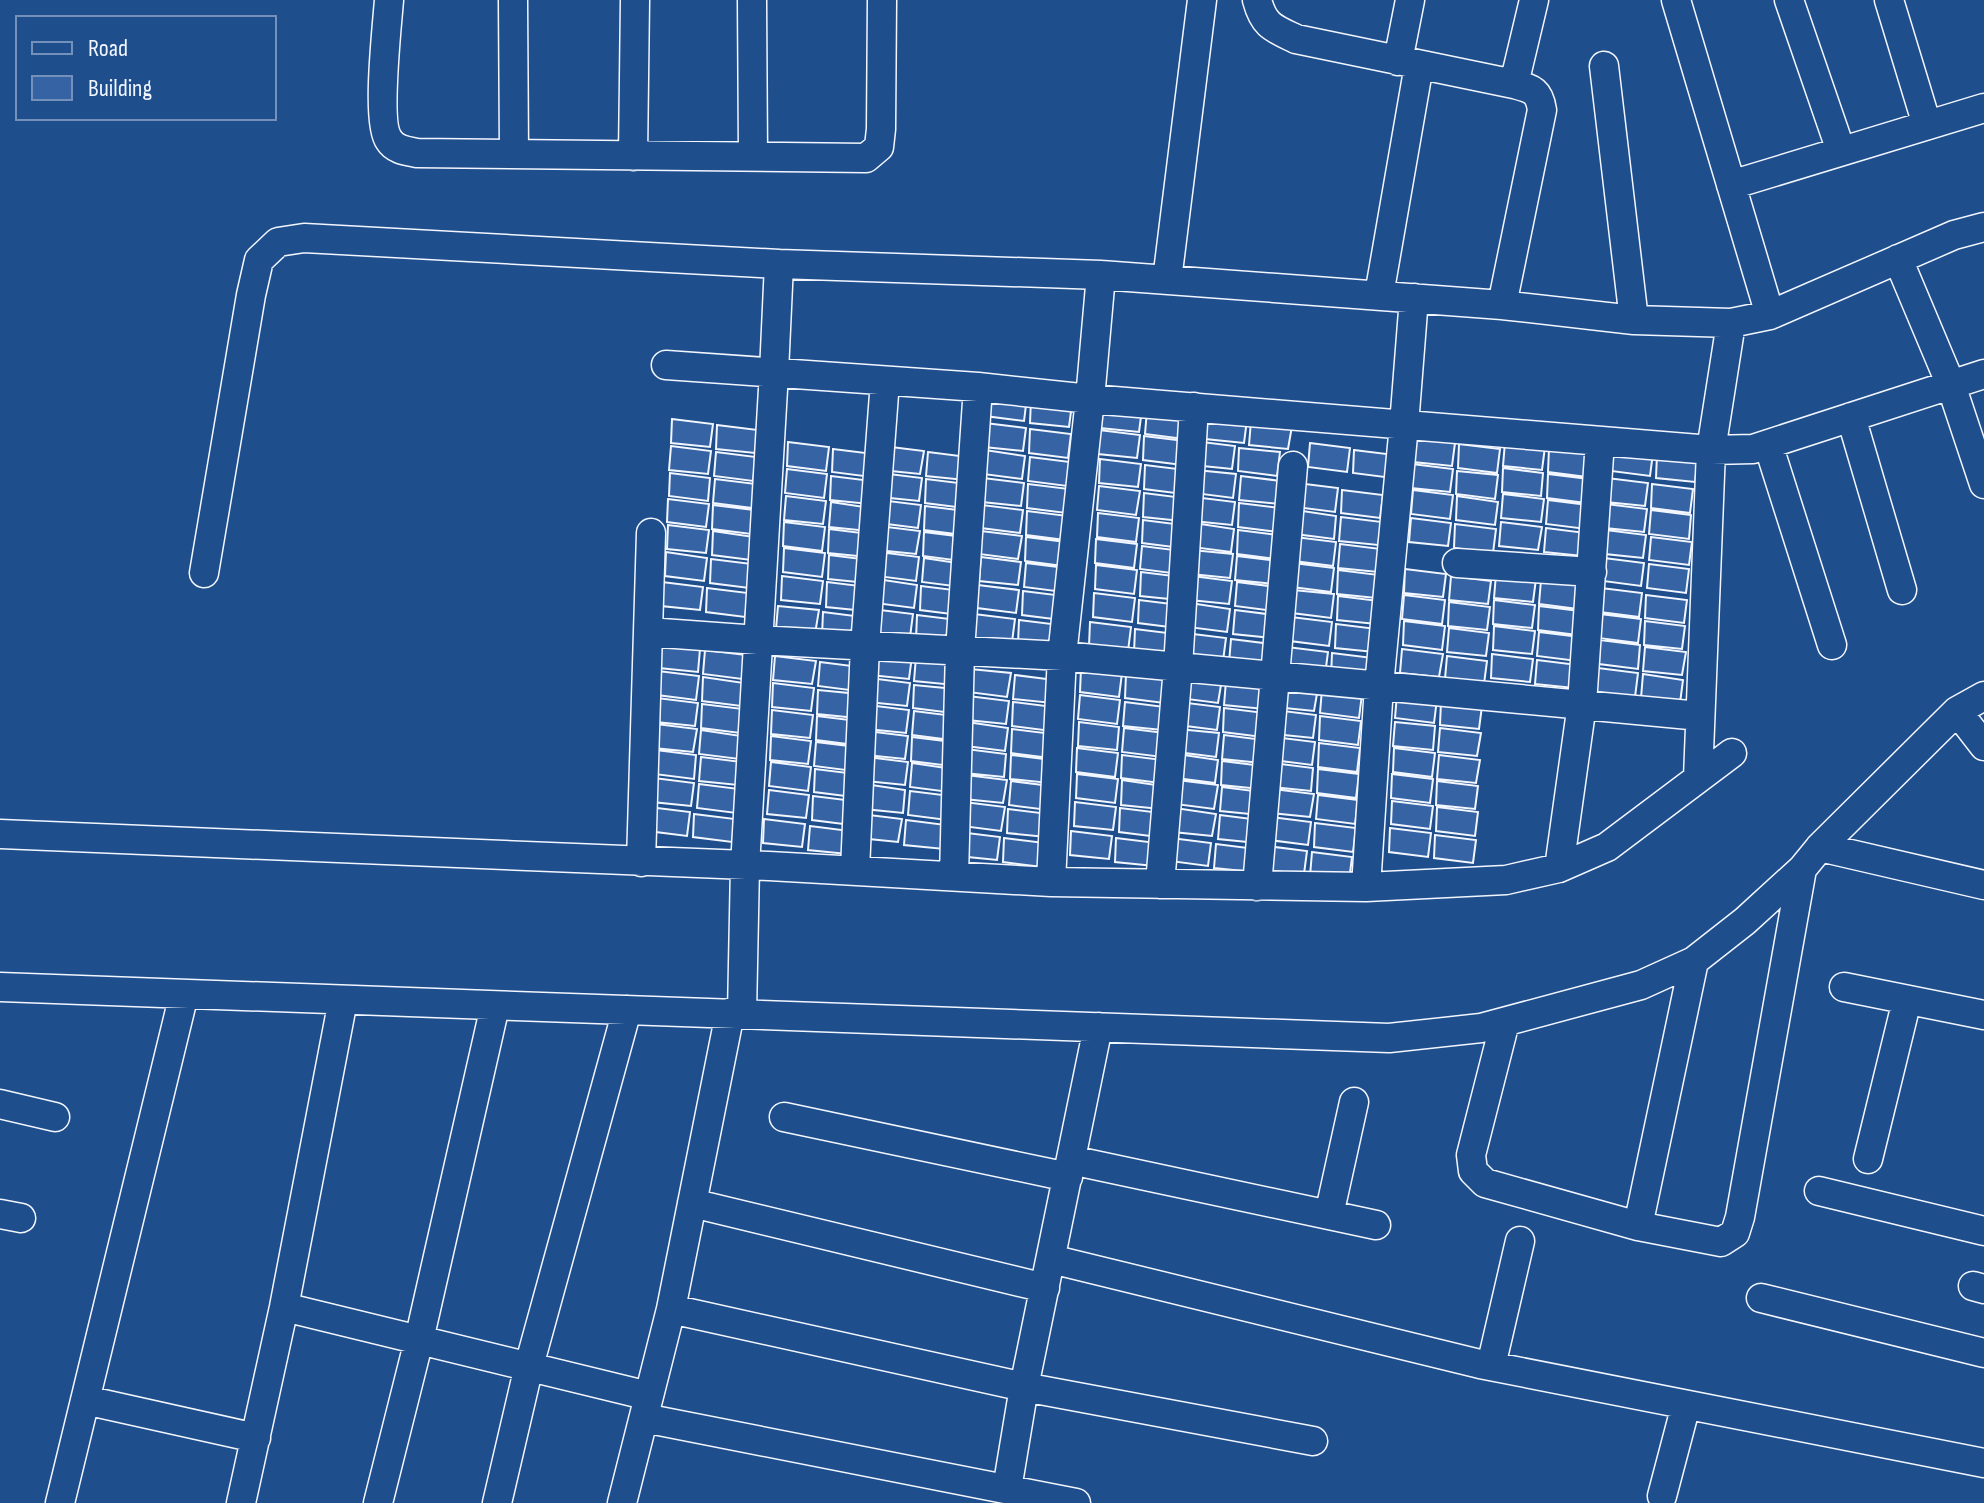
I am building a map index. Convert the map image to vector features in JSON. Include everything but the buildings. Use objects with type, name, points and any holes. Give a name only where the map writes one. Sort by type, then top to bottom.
[{"type":"street","points":[[389,0],[384,128],[389,141],[400,149],[417,153],[866,158],[879,147],[881,129],[882,0]]},
{"type":"street","points":[[513,0],[514,154]]},
{"type":"street","points":[[633,156],[635,0]]},
{"type":"street","points":[[752,0],[753,156]]},
{"type":"street","points":[[1167,280],[1202,0]]},
{"type":"street","points":[[1257,0],[1261,15],[1270,27],[1296,39],[1533,89],[1541,99],[1542,110],[1502,305]]},
{"type":"street","points":[[1379,295],[1408,63],[1410,0]]},
{"type":"street","points":[[1514,84],[1534,0]]},
{"type":"street","points":[[1676,0],[1770,315]]},
{"type":"street","points":[[1789,0],[1841,151]]},
{"type":"street","points":[[1889,0],[1927,125]]},
{"type":"street","points":[[1604,66],[1634,320]]},
{"type":"street","points":[[1731,185],[1984,108]]},
{"type":"street","points":[[204,573],[251,295],[259,260],[278,242],[304,238],[779,264],[1101,275],[1502,305],[1634,320],[1731,323],[1770,315],[1954,235],[1984,227]]},
{"type":"street","points":[[1898,259],[1951,385],[1984,484]]},
{"type":"street","points":[[622,1503],[671,1309],[736,1013],[779,264]]},
{"type":"street","points":[[1051,882],[1062,656],[1101,275]]},
{"type":"street","points":[[1366,887],[1379,686],[1414,298]]},
{"type":"street","points":[[1698,778],[1711,450],[1731,323]]},
{"type":"street","points":[[666,365],[978,387],[1711,450],[1753,449],[1984,374]]},
{"type":"street","points":[[855,870],[865,646],[885,381]]},
{"type":"street","points":[[954,876],[960,651],[978,387]]},
{"type":"street","points":[[1160,884],[1178,667],[1194,407]]},
{"type":"street","points":[[1851,417],[1902,590]]},
{"type":"street","points":[[1559,868],[1582,704],[1600,441]]},
{"type":"street","points":[[1768,444],[1832,645]]},
{"type":"street","points":[[1257,886],[1293,466]]},
{"type":"street","points":[[641,862],[651,533]]},
{"type":"street","points":[[1457,563],[1592,572]]},
{"type":"street","points":[[648,632],[1062,656],[1700,716]]},
{"type":"street","points":[[0,987],[1389,1038],[1481,1028],[1641,985],[1694,961],[1745,921],[1802,869],[1820,847],[1957,711],[1984,696]]},
{"type":"street","points":[[1957,711],[1984,746]]},
{"type":"street","points":[[0,834],[855,870],[1051,882],[1366,887],[1506,880],[1559,868],[1607,847],[1732,753]]},
{"type":"street","points":[[1820,847],[1984,885]]},
{"type":"street","points":[[1505,1022],[1471,1155],[1473,1171],[1485,1183],[1638,1226],[1721,1242],[1735,1233],[1743,1202],[1802,869]]},
{"type":"street","points":[[1638,1226],[1694,961]]},
{"type":"street","points":[[1844,987],[1984,1015]]},
{"type":"street","points":[[60,1503],[184,994]]},
{"type":"street","points":[[241,1503],[284,1307],[343,1000]]},
{"type":"street","points":[[1868,1159],[1907,1000]]},
{"type":"street","points":[[378,1503],[419,1340],[495,1006]]},
{"type":"street","points":[[497,1503],[529,1366],[627,1010]]},
{"type":"street","points":[[1007,1489],[1024,1387],[1098,1027]]},
{"type":"street","points":[[1329,1215],[1354,1102]]},
{"type":"street","points":[[0,1104],[55,1117]]},
{"type":"street","points":[[784,1117],[1376,1225]]},
{"type":"street","points":[[1819,1191],[1984,1231]]},
{"type":"street","points":[[692,1203],[1045,1288]]},
{"type":"street","points":[[1491,1366],[1520,1241]]},
{"type":"street","points":[[1051,1259],[1491,1366],[1984,1463]]},
{"type":"street","points":[[1761,1298],[1984,1353]]},
{"type":"street","points":[[284,1307],[529,1366],[646,1407],[1076,1503]]},
{"type":"street","points":[[671,1309],[1024,1387],[1313,1441]]},
{"type":"street","points":[[85,1400],[256,1438]]},
{"type":"street","points":[[1662,1496],[1686,1405]]}]
